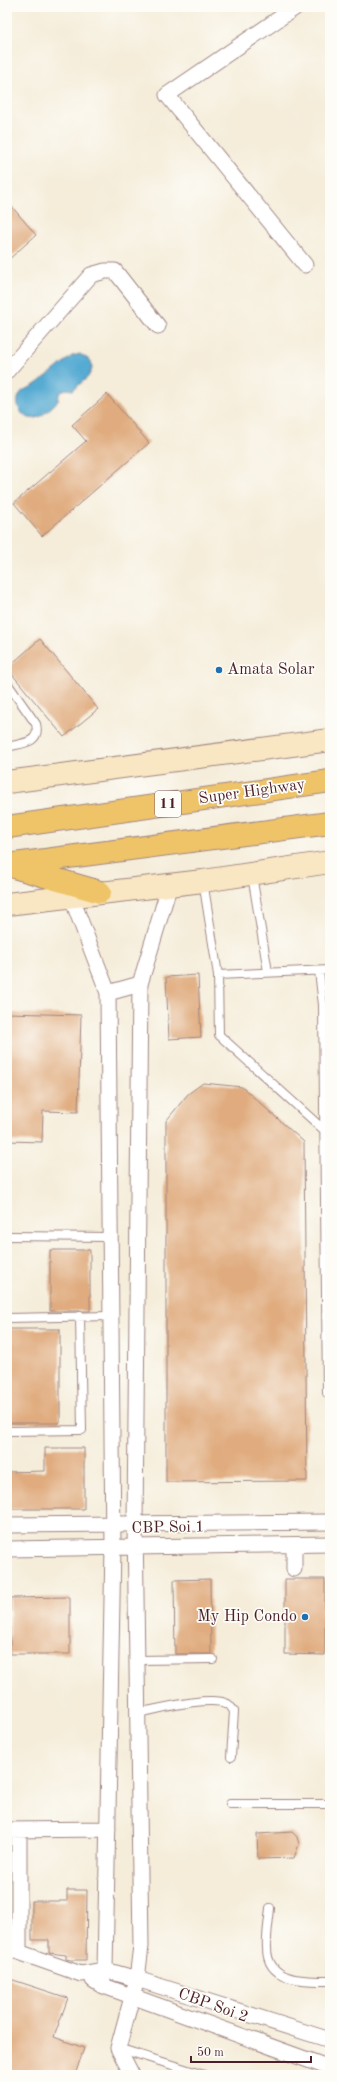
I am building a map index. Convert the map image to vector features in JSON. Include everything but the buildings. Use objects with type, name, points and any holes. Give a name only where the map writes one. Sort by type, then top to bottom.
[{"type":"highway","name":"Super Highway","points":[[7,827],[330,781]]},
{"type":"highway","points":[[8,865],[330,823]]},
{"type":"highway","points":[[8,865],[100,892]]},
{"type":"main road","points":[[7,782],[330,740]]},
{"type":"main road","points":[[7,904],[204,881],[330,862]]},
{"type":"street","points":[[296,7],[167,95],[305,265]]},
{"type":"street","points":[[7,371],[91,275],[115,271],[158,326]]},
{"type":"street","points":[[132,2075],[118,2048],[137,1979],[141,1946],[135,1524],[140,984],[170,884]]},
{"type":"street","points":[[72,896],[108,993],[113,1547],[105,1970],[102,1985]]},
{"type":"street","points":[[108,993],[140,984]]},
{"type":"street","name":"CBP Soi 1","points":[[7,1525],[330,1522]]},
{"type":"street","name":"CBP Soi 1","points":[[7,1549],[330,1544]]},
{"type":"street","points":[[294,1545],[294,1569]]},
{"type":"street","points":[[13,1950],[13,1830],[108,1829]]},
{"type":"street","name":"CBP Soi 2","points":[[13,1950],[85,1974],[102,1985],[133,1995],[330,2068]]},
{"type":"street","name":"CBP Soi 2","points":[[85,1974],[105,1970],[330,2040]]},
{"type":"lane","points":[[7,683],[36,724],[38,730],[35,738],[30,742],[7,747]]},
{"type":"lane","points":[[252,874],[268,972]]},
{"type":"lane","points":[[204,881],[218,975],[219,1035],[324,1130]]},
{"type":"lane","points":[[218,975],[330,970]]},
{"type":"lane","points":[[320,971],[323,1005],[327,1394],[330,1394]]},
{"type":"lane","points":[[7,1236],[110,1237]]},
{"type":"lane","points":[[7,1431],[82,1430],[80,1316]]},
{"type":"lane","points":[[7,1318],[110,1316]]},
{"type":"lane","points":[[138,1660],[213,1659]]},
{"type":"lane","points":[[138,1713],[191,1703],[220,1702],[229,1704],[234,1711],[231,1757]]},
{"type":"lane","points":[[230,1804],[330,1804]]},
{"type":"lane","points":[[270,1908],[266,1950],[275,1970],[285,1976],[301,1980],[330,1981]]},
{"type":"lane","points":[[118,2048],[204,2075]]},
{"type":"water","points":[[80,354],[91,361],[92,369],[88,377],[73,390],[65,389],[59,394],[58,401],[42,415],[36,418],[31,418],[23,415],[20,411],[18,403],[18,398],[21,392],[38,383],[72,356]]},
{"type":"place","name":"Amata Solar","points":[[219,670]]},
{"type":"place","name":"My Hip Condo","points":[[305,1617]]}]
